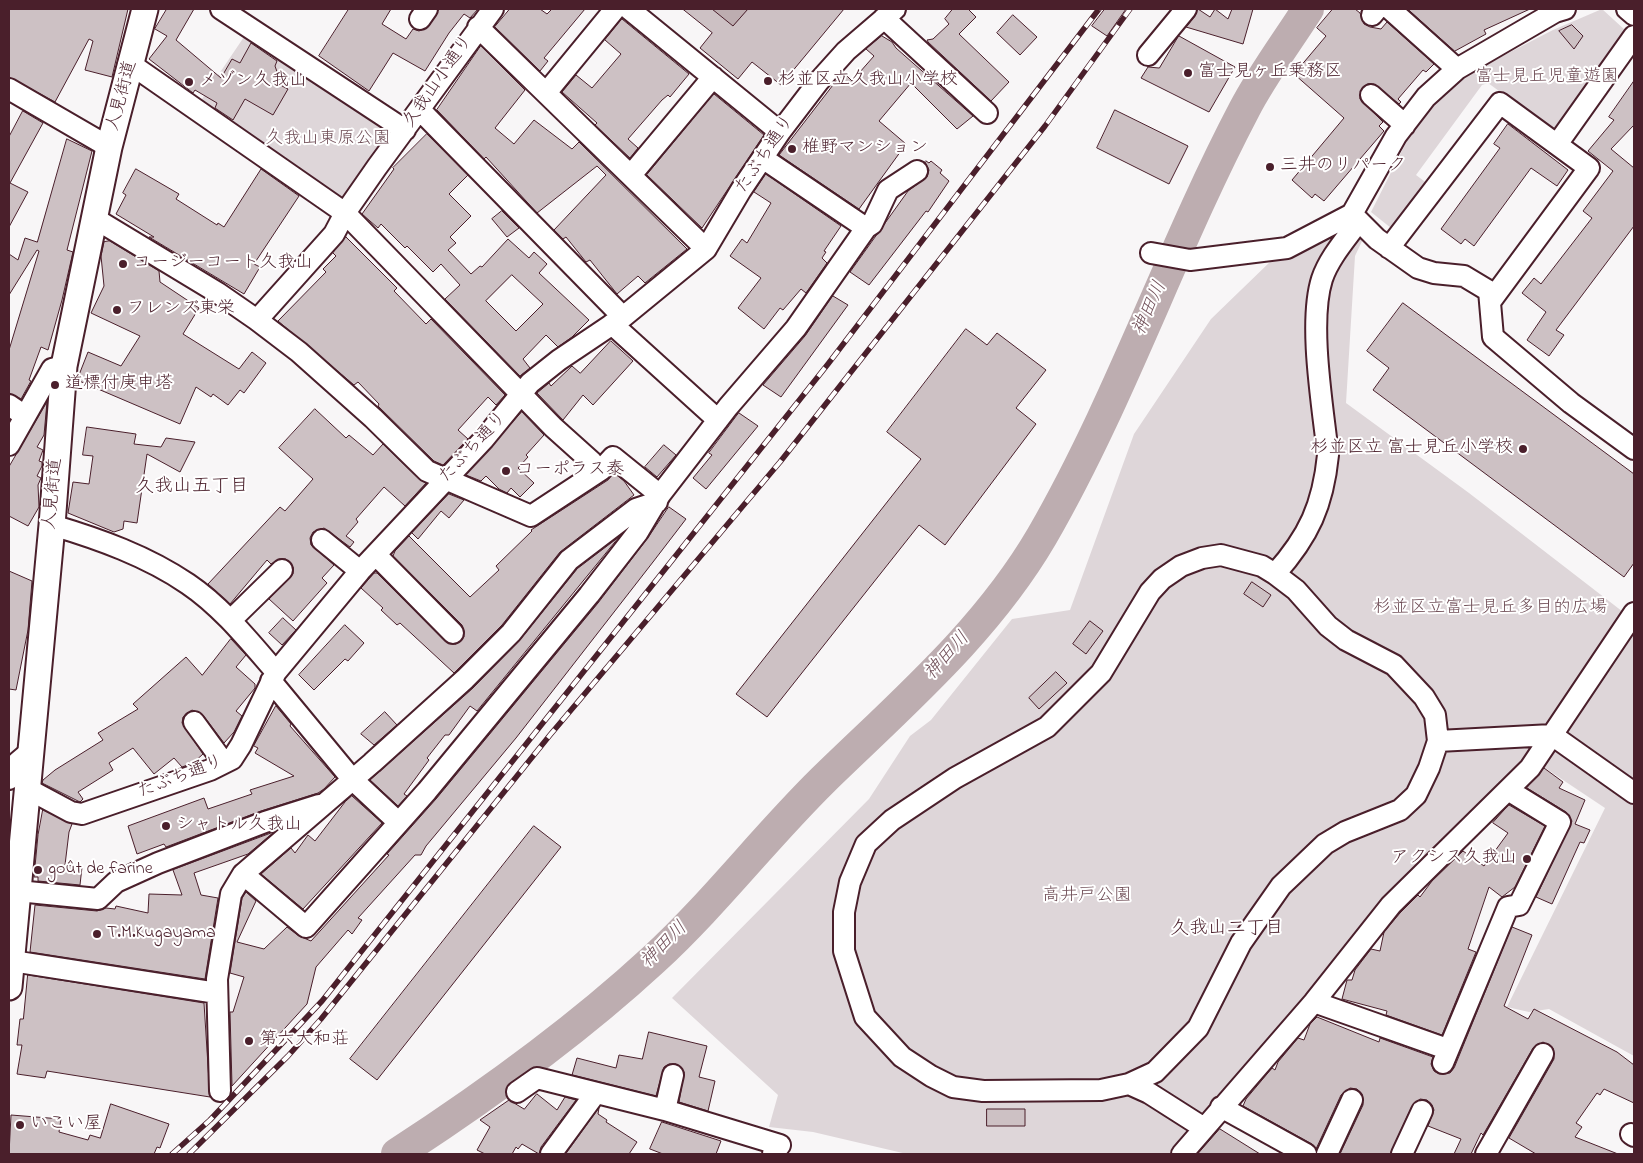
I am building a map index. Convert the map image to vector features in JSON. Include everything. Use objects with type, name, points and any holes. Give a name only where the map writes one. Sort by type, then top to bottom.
[{"type":"main road","name":"人見街道","points":[[9,987],[18,891],[19,768],[52,525],[64,366],[110,147],[145,9]]},
{"type":"street","points":[[221,9],[405,130]]},
{"type":"street","name":"久我山小通り","points":[[257,320],[334,234],[345,213],[478,27],[493,9]]},
{"type":"street","points":[[546,93],[615,9]]},
{"type":"street","points":[[629,9],[780,132]]},
{"type":"street","points":[[1148,55],[1186,9]]},
{"type":"street","points":[[1276,574],[1292,556],[1308,530],[1319,505],[1326,478],[1328,455],[1317,311],[1323,278],[1332,259],[1356,218],[1396,136],[1426,97],[1457,69],[1554,12],[1564,9]]},
{"type":"street","points":[[1627,9],[1634,15]]},
{"type":"street","points":[[1380,11],[1457,69]]},
{"type":"street","points":[[889,14],[987,112]]},
{"type":"street","name":"たぶち通り","points":[[19,768],[72,812],[82,814],[210,770],[232,759],[241,745],[274,676],[360,571],[523,394],[530,383],[559,360],[618,321],[706,250],[741,190],[764,159],[780,132],[846,50],[889,14]]},
{"type":"street","points":[[478,27],[706,250]]},
{"type":"street","points":[[1558,143],[1634,36]]},
{"type":"street","points":[[132,65],[345,213],[554,427],[592,462]]},
{"type":"street","points":[[630,175],[713,77]]},
{"type":"street","points":[[9,89],[110,147]]},
{"type":"street","points":[[1371,95],[1405,125]]},
{"type":"street","points":[[1389,248],[1500,103],[1558,143],[1590,168],[1490,302]]},
{"type":"street","points":[[420,110],[618,321],[718,420]]},
{"type":"street","points":[[764,159],[866,228]]},
{"type":"street","points":[[243,874],[306,927],[439,777],[589,596],[638,532],[658,498],[718,420],[796,328],[866,228],[872,224],[888,190],[918,171]]},
{"type":"street","points":[[94,218],[218,293],[257,320],[306,359],[373,418],[427,471],[531,516],[601,470],[613,457],[658,498]]},
{"type":"street","points":[[1356,218],[1389,248],[1418,268],[1434,274],[1464,276],[1489,291],[1493,337],[1571,403],[1634,449]]},
{"type":"street","points":[[1163,256],[1190,260],[1287,248],[1356,218]]},
{"type":"street","points":[[9,445],[17,411],[52,369],[64,366]]},
{"type":"street","points":[[220,1091],[217,993],[220,951],[231,894],[243,874],[465,679],[512,633],[569,560],[636,509],[658,498]]},
{"type":"street","points":[[52,525],[98,538],[139,557],[188,584],[231,620],[352,779],[398,822]]},
{"type":"street","points":[[322,540],[360,571]]},
{"type":"street","points":[[376,555],[453,633]]},
{"type":"street","points":[[1221,555],[1262,566],[1276,574],[1296,590],[1328,626],[1340,636],[1394,666],[1409,680],[1435,714],[1438,741],[1430,768],[1416,795],[1400,810],[1345,832],[1326,844],[1281,886],[1241,943],[1198,1028],[1155,1072],[1129,1084],[1101,1090],[983,1091],[953,1087],[908,1063],[886,1043],[865,1017],[844,951],[844,912],[850,882],[866,844],[892,820],[955,778],[1047,727],[1101,673],[1150,592],[1162,579],[1181,566],[1202,558],[1221,555]]},
{"type":"street","points":[[231,620],[282,570]]},
{"type":"street","points":[[1182,1154],[1314,1002],[1391,905],[1530,768],[1634,613]]},
{"type":"street","points":[[194,722],[224,763]]},
{"type":"street","points":[[1438,741],[1552,735],[1634,794]]},
{"type":"street","points":[[1314,1002],[1445,1056],[1508,907],[1519,905],[1560,822],[1508,790]]},
{"type":"street","points":[[18,891],[98,900],[116,882],[158,863],[265,822],[323,804]]},
{"type":"street","points":[[12,961],[217,993]]},
{"type":"street","points":[[1486,1154],[1543,1054]]},
{"type":"street","points":[[665,1110],[673,1075]]},
{"type":"street","points":[[517,1092],[537,1078],[556,1082],[595,1094],[665,1110],[780,1145],[773,1154]]},
{"type":"street","points":[[1129,1084],[1149,1093],[1204,1128]]},
{"type":"street","points":[[551,1154],[595,1094]]},
{"type":"street","points":[[1327,1154],[1352,1100]]},
{"type":"street","points":[[1221,1107],[1306,1154]]},
{"type":"street","points":[[1402,1154],[1422,1110]]},
{"type":"green space","name":"富士見丘児童遊園","points":[[1602,9],[1625,30],[1624,38],[1558,128],[1550,128],[1488,83],[1482,85],[1416,175],[1428,184],[1397,227],[1391,228],[1371,212],[1413,129],[1458,79],[1553,30]]},
{"type":"green space","name":"久我山東原公園","points":[[248,31],[393,134],[347,201],[337,203],[198,105]]},
{"type":"green space","name":"高井戸公園","points":[[1344,226],[1364,237],[1355,256],[1346,403],[1469,493],[1627,615],[1524,768],[1172,1154],[907,1154],[813,1132],[769,1127],[778,1095],[672,998],[869,799],[910,736],[931,720],[1012,619],[1070,610],[1134,434],[1211,319],[1272,260]]},
{"type":"green space","points":[[1634,625],[1634,1056],[1549,1009],[1529,1012],[1507,1007],[1605,808],[1539,764]]},
{"type":"shaded area","points":[[712,9],[748,9],[733,26]]},
{"type":"building","points":[[9,9],[128,9],[112,77],[85,70],[93,41],[89,39],[55,102],[9,77]]},
{"type":"building","points":[[167,9],[194,9],[176,40],[221,78],[232,59],[240,63],[251,43],[277,61],[275,66],[282,86],[288,89],[273,115],[245,99],[233,120],[215,108],[217,103],[195,90],[193,93],[149,59],[167,36],[155,29]]},
{"type":"building","points":[[349,9],[391,9],[382,24],[406,39],[413,29],[419,31],[429,26],[439,9],[478,9],[470,18],[464,14],[449,33],[425,71],[393,53],[369,91],[319,56]]},
{"type":"building","points":[[510,9],[540,9],[547,14],[552,9],[585,9],[544,58],[548,61],[540,71],[495,27]]},
{"type":"building","points":[[683,9],[712,9],[733,26],[748,9],[844,9],[781,85],[752,62],[738,79],[700,48],[712,33]]},
{"type":"building","points":[[953,9],[968,9],[976,17],[959,34],[1009,82],[991,101],[927,40],[933,39],[949,24],[945,19]]},
{"type":"building","points":[[1105,9],[1126,9],[1107,36],[1092,26]]},
{"type":"building","points":[[1198,9],[1210,17],[1215,9],[1228,19],[1232,9],[1253,9],[1243,44],[1186,27]]},
{"type":"building","points":[[1333,9],[1355,9],[1360,13],[1364,24],[1370,27],[1381,29],[1387,22],[1434,64],[1426,72],[1423,70],[1398,99],[1401,102],[1399,104],[1374,84],[1368,84],[1362,88],[1360,99],[1383,122],[1379,126],[1384,131],[1324,201],[1315,194],[1312,198],[1292,180],[1344,118],[1294,74],[1326,36],[1317,28]]},
{"type":"building","points":[[1408,9],[1530,9],[1484,30],[1486,34],[1455,51]]},
{"type":"building","points":[[1013,15],[1037,37],[1020,55],[997,33]]},
{"type":"building","points":[[622,19],[689,74],[670,97],[668,95],[662,100],[628,139],[638,148],[630,158],[595,125],[597,123],[562,92],[576,75],[592,88],[621,54],[605,40]]},
{"type":"building","points":[[1572,25],[1583,36],[1574,49],[1559,31]]},
{"type":"building","points":[[882,36],[892,42],[896,48],[973,116],[957,129],[911,83],[879,121],[906,144],[859,209],[779,155],[843,72],[852,81],[874,56],[866,49]]},
{"type":"building","name":"富士見ヶ丘乗務区","points":[[1179,36],[1235,67],[1209,112],[1141,78],[1148,67],[1159,68]]},
{"type":"building","points":[[481,46],[525,90],[495,128],[514,144],[534,120],[572,149],[579,142],[687,249],[645,283],[638,276],[617,294],[590,260],[586,262],[566,237],[563,239],[554,230],[606,175],[597,166],[537,213],[486,157],[484,159],[437,110]]},
{"type":"building","points":[[1634,81],[1634,125],[1611,149],[1634,168],[1634,226],[1556,330],[1564,335],[1549,356],[1527,340],[1546,312],[1522,293],[1534,278],[1541,284],[1592,218],[1583,211],[1613,171],[1588,151],[1614,120],[1609,117]]},
{"type":"building","points":[[714,94],[764,135],[702,228],[647,175]]},
{"type":"building","points":[[1115,110],[1188,146],[1169,184],[1097,148]]},
{"type":"building","points":[[23,111],[43,123],[10,183],[28,192],[9,227],[9,137]]},
{"type":"building","points":[[1508,124],[1568,170],[1557,186],[1531,168],[1474,246],[1465,239],[1461,244],[1441,229],[1500,148],[1494,144]]},
{"type":"building","points":[[427,134],[468,175],[449,194],[471,216],[450,237],[456,243],[448,250],[471,274],[480,266],[482,267],[508,239],[529,258],[534,252],[547,264],[539,273],[589,320],[572,337],[558,347],[546,335],[523,359],[530,368],[520,376],[445,299],[460,285],[441,264],[433,272],[381,224],[378,228],[362,214],[393,168]],"holes":[[[512,275],[543,304],[516,331],[486,301]]]},
{"type":"building","points":[[67,139],[92,151],[67,250],[73,252],[48,350],[41,347],[29,380],[31,381],[21,399],[9,393],[9,350],[39,251],[37,250],[9,295],[9,254],[18,260],[25,238],[37,242]]},
{"type":"building","points":[[926,161],[929,163],[931,161],[942,170],[940,173],[949,181],[928,212],[926,211],[869,285],[850,272],[908,191],[927,177],[929,170]]},
{"type":"building","points":[[136,169],[179,194],[176,199],[217,225],[218,223],[224,227],[261,169],[299,196],[254,264],[260,267],[244,294],[149,237],[154,237],[116,214],[126,195],[123,193]]},
{"type":"building","points":[[766,174],[841,226],[824,251],[826,252],[822,258],[827,263],[806,293],[801,289],[783,310],[780,308],[764,329],[738,308],[761,278],[730,256],[742,239],[747,243],[771,203],[754,192]]},
{"type":"building","points":[[502,211],[519,228],[507,237],[492,219]]},
{"type":"building","points":[[346,237],[397,288],[394,291],[426,324],[431,319],[505,395],[496,405],[488,397],[458,430],[468,439],[443,465],[434,461],[378,406],[379,404],[358,382],[354,385],[278,321],[326,272],[323,269],[336,256],[333,253]]},
{"type":"building","points":[[110,241],[159,271],[160,282],[199,308],[183,334],[239,369],[252,352],[266,363],[244,393],[240,390],[228,405],[213,394],[211,397],[196,387],[180,424],[77,380],[88,352],[121,366],[140,336],[91,313],[104,286],[101,256],[104,242]]},
{"type":"building","points":[[833,296],[848,305],[781,397],[763,385],[805,336]]},
{"type":"building","points":[[1403,303],[1634,474],[1634,563],[1624,577],[1373,390],[1389,368],[1367,351]]},
{"type":"building","points":[[966,329],[987,345],[997,333],[1046,370],[1016,408],[1036,424],[945,545],[919,525],[767,717],[736,694],[921,459],[887,432]]},
{"type":"building","points":[[611,341],[633,361],[593,405],[583,395],[563,420],[537,393],[549,383],[551,386],[572,366],[580,373]]},
{"type":"building","points":[[47,402],[44,435],[37,447],[43,450],[39,461],[42,462],[42,466],[37,476],[41,478],[38,485],[39,507],[28,526],[9,516],[9,467]]},
{"type":"building","points":[[315,409],[346,438],[349,435],[373,455],[383,444],[419,479],[426,483],[405,506],[384,487],[356,519],[358,522],[346,536],[354,542],[350,547],[324,528],[313,532],[310,538],[311,545],[334,565],[322,578],[327,583],[293,621],[269,599],[293,574],[293,567],[286,559],[279,559],[271,564],[267,560],[230,604],[208,584],[280,507],[285,511],[313,479],[279,448]]},
{"type":"building","points":[[522,412],[544,435],[526,455],[528,457],[518,468],[534,483],[520,497],[511,488],[507,493],[499,489],[486,476],[481,481],[466,475]]},
{"type":"building","points":[[739,413],[758,426],[706,489],[693,478],[712,455],[709,453]]},
{"type":"building","points":[[87,427],[136,434],[134,444],[161,447],[166,438],[195,442],[180,472],[147,454],[137,523],[124,521],[123,529],[114,532],[68,513],[73,482],[89,484],[93,456],[83,455]]},
{"type":"building","points":[[664,445],[676,455],[657,477],[645,467]]},
{"type":"building","points":[[614,473],[624,481],[634,495],[560,552],[502,625],[454,673],[400,623],[397,625],[381,610],[383,608],[361,588],[374,573],[377,573],[445,641],[456,644],[464,637],[462,625],[393,556],[395,551],[409,536],[470,597],[499,570],[496,566],[531,530],[608,480]]},
{"type":"building","points":[[449,494],[464,500],[449,518],[441,511],[418,539],[412,533]]},
{"type":"building","points":[[669,507],[686,519],[516,738],[426,846],[421,855],[415,855],[358,918],[362,920],[352,934],[348,930],[316,967],[307,1004],[232,1086],[230,1012],[233,1012],[244,977],[230,973],[242,898],[246,892],[256,901],[237,942],[264,949],[287,927],[299,936],[311,941],[389,855],[387,854],[436,799],[598,603]]},
{"type":"building","points":[[619,537],[477,711],[470,706],[449,735],[445,735],[427,758],[429,760],[404,794],[407,796],[398,806],[370,780],[473,688],[519,641],[577,569]]},
{"type":"building","points":[[9,571],[32,581],[28,630],[16,690],[9,689]]},
{"type":"building","points":[[1252,582],[1271,595],[1263,607],[1244,594]]},
{"type":"building","points":[[283,618],[296,630],[282,645],[269,633]]},
{"type":"building","points":[[1090,621],[1103,631],[1086,654],[1073,644]]},
{"type":"building","points":[[345,625],[364,643],[348,661],[345,659],[314,690],[299,675]]},
{"type":"building","points":[[231,639],[246,655],[236,667],[255,684],[255,688],[236,711],[242,716],[234,732],[224,743],[203,715],[192,710],[183,717],[182,723],[203,754],[193,763],[182,767],[174,758],[154,774],[133,748],[109,763],[113,770],[78,792],[83,799],[80,802],[42,783],[55,770],[103,740],[98,733],[138,709],[133,704],[186,657],[202,675]]},
{"type":"building","points":[[1056,672],[1067,683],[1039,709],[1029,698]]},
{"type":"building","points":[[276,706],[291,724],[290,726],[335,777],[324,789],[318,793],[261,811],[166,847],[164,844],[137,854],[128,826],[204,798],[208,809],[252,794],[250,790],[294,776],[255,753],[258,748],[254,746]]},
{"type":"building","points":[[385,712],[397,725],[374,745],[361,734]]},
{"type":"building","points":[[1544,768],[1563,782],[1559,788],[1585,800],[1575,824],[1590,830],[1584,843],[1580,842],[1552,904],[1536,897],[1572,821],[1566,812],[1527,788]]},
{"type":"building","points":[[352,796],[382,823],[303,909],[261,874],[291,848],[295,853],[308,835],[315,841],[345,802]]},
{"type":"building","points":[[1509,805],[1545,826],[1515,887],[1502,897],[1489,887],[1468,949],[1476,952],[1442,1035],[1386,1015],[1387,1011],[1342,999],[1347,980],[1352,980],[1355,970],[1371,949],[1380,951],[1384,932],[1400,913],[1418,895],[1420,897],[1432,881],[1463,851],[1484,866],[1508,833],[1493,823]]},
{"type":"building","points":[[43,810],[72,824],[69,832],[65,865],[82,867],[80,885],[38,881],[38,877],[34,877],[38,835]]},
{"type":"building","points":[[534,826],[561,847],[377,1080],[350,1059]]},
{"type":"building","points":[[274,832],[248,854],[194,873],[201,895],[218,898],[205,979],[30,952],[35,905],[97,911],[106,908],[115,909],[116,906],[148,913],[149,894],[182,895],[173,870]]},
{"type":"building","points":[[1512,927],[1532,935],[1504,1006],[1528,1019],[1534,1009],[1617,1052],[1634,1065],[1634,1103],[1604,1089],[1600,1095],[1597,1093],[1576,1123],[1582,1127],[1575,1137],[1618,1154],[1536,1154],[1509,1138],[1554,1059],[1553,1048],[1543,1042],[1533,1048],[1483,1135],[1481,1133],[1471,1154],[1454,1154],[1461,1139],[1428,1126],[1434,1110],[1427,1100],[1420,1099],[1412,1106],[1390,1154],[1340,1154],[1363,1105],[1362,1094],[1357,1089],[1350,1088],[1341,1095],[1316,1149],[1312,1144],[1243,1106],[1246,1099],[1272,1068],[1275,1070],[1278,1062],[1298,1038],[1304,1040],[1310,1024],[1317,1017],[1379,1042],[1380,1038],[1433,1057],[1431,1064],[1434,1071],[1439,1074],[1450,1073],[1454,1068]]},
{"type":"building","points":[[28,975],[204,1003],[210,1097],[47,1071],[45,1078],[17,1074],[22,1045],[17,1045],[20,1019],[23,1019]]},
{"type":"building","points":[[649,1032],[707,1046],[699,1077],[715,1081],[708,1111],[679,1102],[684,1072],[676,1064],[669,1064],[664,1067],[656,1096],[572,1075],[577,1058],[616,1068],[619,1055],[642,1059]]},
{"type":"building","points":[[537,1094],[557,1110],[565,1097],[576,1100],[541,1147],[539,1154],[522,1144],[518,1149],[516,1147],[512,1154],[485,1154],[477,1150],[490,1127],[480,1120],[509,1100],[524,1109]]},
{"type":"building","points":[[111,1104],[169,1124],[160,1148],[157,1147],[154,1154],[9,1154],[11,1115],[61,1119],[59,1132],[88,1140],[90,1135],[100,1138]]},
{"type":"building","points":[[599,1108],[598,1114],[607,1120],[606,1122],[637,1142],[629,1154],[566,1154]]},
{"type":"building","points":[[987,1109],[1025,1109],[1025,1126],[987,1126]]},
{"type":"building","points":[[662,1122],[721,1141],[716,1154],[663,1154],[650,1149]]},
{"type":"building","points":[[1220,1129],[1260,1154],[1198,1154]]},
{"type":"waterway","name":"神田川","points":[[397,1154],[464,1109],[561,1038],[593,1013],[653,960],[697,916],[801,802],[941,666],[995,604],[1020,571],[1042,536],[1070,484],[1097,431],[1193,216],[1251,97],[1308,9]]},
{"type":"railway","points":[[172,1154],[210,1120],[322,1001],[828,364],[1099,9]]},
{"type":"railway","points":[[189,1154],[288,1056],[321,1019],[550,735],[780,462],[1045,126],[1130,9]]},
{"type":"place","name":"富士見ヶ丘乗務区","points":[[1188,73]]},
{"type":"place","name":"杉並区立久我山小学校","points":[[768,81]]},
{"type":"place","name":"メゾン久我山","points":[[189,82]]},
{"type":"place","name":"椎野マンション","points":[[792,149]]},
{"type":"place","name":"三井のリパーク","points":[[1270,167]]},
{"type":"place","name":"コージーコート久我山","points":[[123,264]]},
{"type":"place","name":"フレンズ東栄","points":[[117,310]]},
{"type":"place","name":"道標付庚申塔","points":[[55,385]]},
{"type":"place","name":"杉並区立 富士見丘小学校","points":[[1523,449]]},
{"type":"place","name":"コーポラス泰","points":[[506,471]]},
{"type":"place","name":"シャトル久我山","points":[[166,826]]},
{"type":"place","name":"アクシス久我山","points":[[1527,859]]},
{"type":"place","name":"goût de farine","points":[[38,870]]},
{"type":"place","name":"T.M.Kugayama","points":[[97,934]]},
{"type":"place","name":"第六大和荘","points":[[249,1041]]},
{"type":"place","name":"いこい屋","points":[[20,1125]]},
{"type":"district","name":"久我山五丁目","points":[[192,488]]},
{"type":"district","name":"久我山二丁目","points":[[1227,930]]},
{"type":"park label","name":"杉並区立富士見丘多目的広場","points":[[1490,609]]}]
